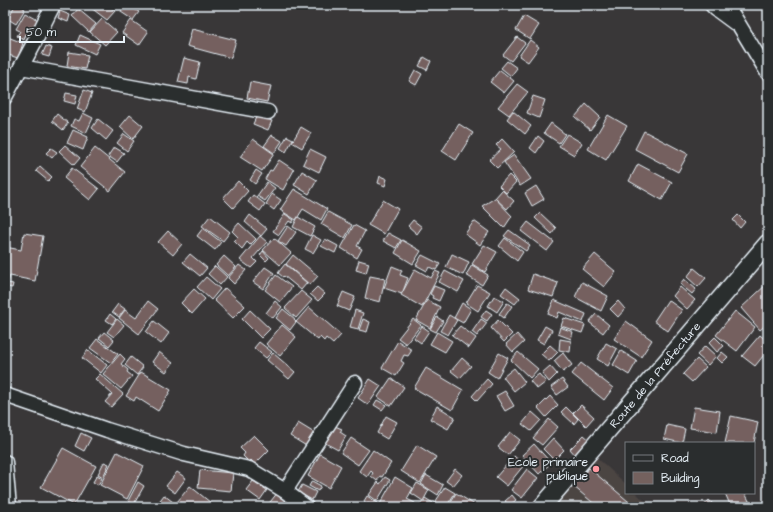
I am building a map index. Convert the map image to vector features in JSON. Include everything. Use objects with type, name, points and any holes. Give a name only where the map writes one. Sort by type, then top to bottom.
[{"type":"street","points":[[5,97],[53,5]]},
{"type":"street","points":[[712,5],[739,26]]},
{"type":"street","points":[[727,5],[768,73]]},
{"type":"street","points":[[21,67],[268,112]]},
{"type":"street","name":"Route de la Préfecture","points":[[542,507],[768,243]]},
{"type":"street","points":[[285,491],[355,383]]},
{"type":"street","points":[[5,395],[107,430],[184,454],[249,469],[285,491],[306,507]]},
{"type":"street","points":[[5,462],[10,507]]},
{"type":"shaded area","name":"Ecole primaire publique","points":[[594,455],[625,483],[625,494],[637,494],[651,507],[551,507]]},
{"type":"building","points":[[15,5],[25,9],[16,24],[8,19]]},
{"type":"building","points":[[92,5],[107,5],[115,11],[107,20],[90,7]]},
{"type":"building","points":[[125,5],[128,5],[139,12],[133,20],[121,12]]},
{"type":"building","points":[[78,9],[96,24],[89,32],[72,16]]},
{"type":"building","points":[[60,11],[70,15],[68,22],[58,18]]},
{"type":"building","points":[[25,13],[40,21],[31,37],[26,34],[24,40],[17,36],[20,31],[16,29]]},
{"type":"building","points":[[524,16],[539,25],[530,39],[516,30]]},
{"type":"building","points":[[102,19],[117,32],[105,45],[90,32]]},
{"type":"building","points":[[131,20],[148,32],[139,45],[122,33]]},
{"type":"building","points":[[192,29],[236,40],[231,58],[187,46]]},
{"type":"building","points":[[80,35],[100,44],[95,54],[76,45]]},
{"type":"building","points":[[5,36],[23,43],[18,58],[5,54]]},
{"type":"building","points":[[517,37],[525,43],[511,61],[503,55]]},
{"type":"building","points":[[530,40],[539,47],[528,62],[519,56]]},
{"type":"building","points":[[46,46],[52,48],[49,57],[42,55]]},
{"type":"building","points":[[69,52],[88,55],[85,69],[67,66]]},
{"type":"building","points":[[424,57],[431,61],[427,70],[419,66]]},
{"type":"building","points":[[184,58],[200,62],[196,79],[189,77],[188,84],[178,82]]},
{"type":"building","points":[[507,61],[517,68],[511,76],[501,68]]},
{"type":"building","points":[[415,70],[422,74],[416,85],[409,81]]},
{"type":"building","points":[[500,70],[514,81],[504,93],[490,82]]},
{"type":"building","points":[[250,82],[271,86],[267,102],[247,98]]},
{"type":"building","points":[[517,84],[528,92],[509,115],[498,107]]},
{"type":"building","points":[[84,90],[92,93],[85,112],[77,109]]},
{"type":"building","points":[[66,93],[77,95],[75,104],[64,101]]},
{"type":"building","points":[[533,96],[545,100],[539,118],[527,113]]},
{"type":"building","points":[[586,104],[600,117],[590,130],[575,117]]},
{"type":"building","points":[[513,111],[531,126],[525,134],[507,119]]},
{"type":"building","points":[[83,113],[93,118],[86,133],[71,126],[74,119],[79,121]]},
{"type":"building","points":[[57,114],[68,123],[63,130],[52,121]]},
{"type":"building","points":[[130,115],[143,126],[133,139],[120,127]]},
{"type":"building","points":[[257,115],[272,121],[268,130],[253,124]]},
{"type":"building","points":[[608,115],[627,126],[606,160],[588,149]]},
{"type":"building","points":[[98,119],[113,131],[106,140],[92,128]]},
{"type":"building","points":[[551,123],[565,134],[559,143],[544,133]]},
{"type":"building","points":[[459,124],[473,133],[456,160],[442,151]]},
{"type":"building","points":[[301,127],[311,133],[302,148],[292,142]]},
{"type":"building","points":[[73,130],[88,137],[83,150],[67,143]]},
{"type":"building","points":[[644,131],[688,154],[678,172],[635,149]]},
{"type":"building","points":[[124,134],[134,141],[127,151],[117,143]]},
{"type":"building","points":[[567,134],[582,143],[574,155],[559,146]]},
{"type":"building","points":[[272,135],[282,141],[274,153],[264,146]]},
{"type":"building","points":[[287,136],[293,139],[286,152],[280,148]]},
{"type":"building","points":[[538,136],[544,141],[536,153],[530,148]]},
{"type":"building","points":[[253,139],[274,154],[262,171],[240,157]]},
{"type":"building","points":[[502,139],[514,152],[497,168],[489,160],[501,149],[496,145]]},
{"type":"building","points":[[65,145],[80,158],[74,165],[59,151]]},
{"type":"building","points":[[114,147],[124,153],[117,162],[108,156]]},
{"type":"building","points":[[51,148],[57,152],[52,158],[46,153]]},
{"type":"building","points":[[95,148],[125,172],[110,191],[80,167]]},
{"type":"building","points":[[310,149],[326,157],[319,172],[303,164]]},
{"type":"building","points":[[514,155],[531,179],[520,186],[504,162]]},
{"type":"building","points":[[279,160],[294,170],[283,190],[265,179],[270,170],[272,171]]},
{"type":"building","points":[[638,164],[672,182],[662,200],[629,181]]},
{"type":"building","points":[[40,166],[52,177],[48,181],[36,171]]},
{"type":"building","points":[[72,168],[99,189],[90,200],[64,178]]},
{"type":"building","points":[[256,170],[262,174],[255,184],[250,180]]},
{"type":"building","points":[[302,171],[317,180],[309,194],[294,185]]},
{"type":"building","points":[[509,175],[516,182],[506,193],[499,186]]},
{"type":"building","points":[[380,176],[387,179],[385,186],[378,183]]},
{"type":"building","points":[[238,181],[248,191],[233,208],[223,198]]},
{"type":"building","points":[[267,182],[275,188],[265,201],[257,196]]},
{"type":"building","points":[[536,186],[544,199],[532,206],[525,193]]},
{"type":"building","points":[[294,189],[327,209],[321,220],[303,209],[296,220],[280,210]]},
{"type":"building","points":[[502,190],[514,201],[507,209],[495,198]]},
{"type":"building","points":[[272,194],[281,200],[274,210],[266,204]]},
{"type":"building","points":[[253,195],[265,204],[260,211],[248,202]]},
{"type":"building","points":[[495,198],[512,216],[504,228],[482,206]]},
{"type":"building","points":[[383,200],[398,209],[384,234],[368,225]]},
{"type":"building","points":[[328,212],[352,225],[345,238],[321,224]]},
{"type":"building","points":[[540,213],[556,228],[552,234],[535,218]]},
{"type":"building","points":[[285,214],[294,220],[292,223],[289,221],[279,235],[273,231]]},
{"type":"building","points":[[250,215],[267,229],[261,236],[245,222]]},
{"type":"building","points":[[738,215],[745,222],[740,228],[733,220]]},
{"type":"building","points":[[210,216],[230,232],[223,241],[202,226]]},
{"type":"building","points":[[298,217],[315,227],[310,236],[293,227]]},
{"type":"building","points":[[413,220],[422,227],[417,234],[408,226]]},
{"type":"building","points":[[474,221],[489,232],[480,245],[465,234]]},
{"type":"building","points":[[528,222],[554,242],[547,251],[521,231]]},
{"type":"building","points":[[239,223],[256,239],[250,245],[247,242],[242,249],[234,241],[238,237],[232,231]]},
{"type":"building","points":[[354,225],[365,231],[357,246],[362,249],[357,258],[341,248]]},
{"type":"building","points":[[288,226],[296,232],[286,246],[278,241]]},
{"type":"building","points":[[203,228],[221,242],[215,250],[197,236]]},
{"type":"building","points":[[509,230],[530,245],[526,251],[504,236]]},
{"type":"building","points":[[168,231],[182,244],[173,255],[158,242]]},
{"type":"building","points":[[24,233],[43,236],[35,281],[5,275],[5,247],[21,250]]},
{"type":"building","points":[[388,233],[401,240],[396,248],[383,241]]},
{"type":"building","points":[[312,235],[321,240],[313,253],[305,249]]},
{"type":"building","points":[[260,236],[267,242],[253,258],[257,262],[251,268],[240,260]]},
{"type":"building","points":[[274,238],[291,253],[280,265],[263,250]]},
{"type":"building","points":[[505,238],[523,252],[517,261],[499,246]]},
{"type":"building","points":[[325,239],[338,246],[335,253],[321,246]]},
{"type":"building","points":[[402,240],[421,251],[413,264],[395,253]]},
{"type":"building","points":[[484,245],[497,252],[485,272],[472,264]]},
{"type":"building","points":[[263,251],[269,258],[266,261],[260,255]]},
{"type":"building","points":[[190,254],[207,268],[200,276],[183,262]]},
{"type":"building","points":[[452,254],[469,262],[463,275],[446,267]]},
{"type":"building","points":[[595,254],[616,272],[604,287],[582,269]]},
{"type":"building","points":[[293,255],[318,276],[310,285],[286,264]]},
{"type":"building","points":[[422,255],[440,264],[436,270],[429,267],[427,271],[416,265]]},
{"type":"building","points":[[224,256],[236,267],[228,276],[216,265]]},
{"type":"building","points":[[359,260],[369,263],[366,273],[356,270]]},
{"type":"building","points":[[285,264],[307,283],[301,290],[278,273]]},
{"type":"building","points":[[239,265],[246,270],[234,284],[228,278]]},
{"type":"building","points":[[472,265],[488,275],[482,285],[466,275]]},
{"type":"building","points":[[215,266],[227,277],[220,285],[208,274]]},
{"type":"building","points":[[392,266],[402,270],[400,275],[408,278],[402,294],[384,288]]},
{"type":"building","points":[[265,267],[274,273],[263,289],[253,282]]},
{"type":"building","points":[[694,268],[706,278],[698,287],[687,277]]},
{"type":"building","points":[[415,269],[431,278],[435,271],[440,273],[422,307],[401,295]]},
{"type":"building","points":[[445,271],[464,281],[458,292],[439,282]]},
{"type":"building","points":[[533,274],[558,283],[553,297],[528,289]]},
{"type":"building","points":[[5,275],[10,276],[8,283],[13,284],[12,288],[8,287],[7,290],[5,290]]},
{"type":"building","points":[[276,275],[292,287],[280,302],[265,290]]},
{"type":"building","points":[[370,276],[385,279],[380,302],[365,298]]},
{"type":"building","points":[[206,277],[220,289],[211,300],[197,287]]},
{"type":"building","points":[[684,279],[696,289],[692,294],[680,284]]},
{"type":"building","points":[[582,282],[608,296],[601,311],[575,297]]},
{"type":"building","points":[[768,283],[768,323],[760,330],[741,308]]},
{"type":"building","points":[[477,285],[490,292],[478,311],[466,303]]},
{"type":"building","points":[[434,286],[444,290],[439,301],[432,298],[433,296],[430,294]]},
{"type":"building","points":[[317,287],[325,294],[318,301],[310,294]]},
{"type":"building","points":[[506,287],[520,298],[515,304],[501,294]]},
{"type":"building","points":[[680,287],[695,300],[687,309],[673,296]]},
{"type":"building","points":[[225,288],[245,306],[233,318],[214,300]]},
{"type":"building","points":[[194,289],[205,299],[192,314],[181,303]]},
{"type":"building","points":[[301,291],[312,300],[296,318],[285,308]]},
{"type":"building","points":[[343,292],[355,297],[349,311],[337,306]]},
{"type":"building","points":[[494,296],[504,301],[497,312],[488,306]]},
{"type":"building","points":[[427,300],[440,307],[430,328],[416,320]]},
{"type":"building","points":[[554,300],[586,314],[583,322],[559,312],[557,318],[548,314]]},
{"type":"building","points":[[668,300],[682,310],[668,331],[654,321]]},
{"type":"building","points":[[148,301],[158,309],[139,334],[119,318],[125,310],[136,318]]},
{"type":"building","points":[[275,301],[282,307],[273,318],[266,313]]},
{"type":"building","points":[[618,301],[625,309],[618,317],[610,309]]},
{"type":"building","points":[[462,303],[471,309],[463,323],[454,318]]},
{"type":"building","points":[[507,303],[512,306],[504,318],[499,314]]},
{"type":"building","points":[[118,304],[125,309],[119,317],[112,312]]},
{"type":"building","points":[[309,307],[341,335],[333,344],[326,338],[324,341],[320,337],[318,340],[296,322]]},
{"type":"building","points":[[283,309],[295,319],[294,320],[296,322],[290,330],[276,318]]},
{"type":"building","points":[[250,310],[270,329],[261,338],[242,319]]},
{"type":"building","points":[[355,310],[363,313],[358,329],[350,327]]},
{"type":"building","points":[[486,310],[492,314],[487,321],[481,317]]},
{"type":"building","points":[[735,311],[755,327],[737,351],[716,335]]},
{"type":"building","points":[[110,314],[116,319],[112,324],[106,320]]},
{"type":"building","points":[[596,314],[609,325],[603,333],[589,322]]},
{"type":"building","points":[[449,315],[457,320],[448,335],[440,331]]},
{"type":"building","points":[[437,317],[443,321],[436,332],[430,329]]},
{"type":"building","points":[[564,318],[585,325],[582,333],[561,326]]},
{"type":"building","points":[[117,319],[124,325],[114,337],[107,332]]},
{"type":"building","points":[[363,319],[370,322],[367,332],[359,330]]},
{"type":"building","points":[[413,319],[421,325],[406,344],[398,338]]},
{"type":"building","points":[[481,319],[487,323],[477,336],[472,332]]},
{"type":"building","points":[[498,320],[512,334],[504,342],[491,328]]},
{"type":"building","points":[[154,321],[169,333],[161,344],[146,332]]},
{"type":"building","points":[[626,321],[652,340],[641,357],[614,339]]},
{"type":"building","points":[[282,325],[296,337],[280,356],[266,344]]},
{"type":"building","points":[[422,326],[429,331],[421,343],[414,338]]},
{"type":"building","points":[[460,326],[476,338],[469,348],[452,335]]},
{"type":"building","points":[[545,326],[552,330],[544,344],[537,340]]},
{"type":"building","points":[[560,327],[573,332],[571,339],[558,334]]},
{"type":"building","points":[[104,332],[114,340],[109,346],[99,338]]},
{"type":"building","points":[[437,332],[452,341],[445,352],[430,344]]},
{"type":"building","points":[[517,334],[524,342],[513,352],[506,344]]},
{"type":"building","points":[[760,335],[768,342],[768,350],[755,366],[742,356]]},
{"type":"building","points":[[715,337],[724,346],[717,352],[709,343]]},
{"type":"building","points":[[97,339],[118,354],[111,363],[90,348]]},
{"type":"building","points":[[560,339],[571,341],[570,352],[559,350]]},
{"type":"building","points":[[398,341],[412,350],[408,356],[404,355],[401,361],[404,363],[396,376],[382,368]]},
{"type":"building","points":[[259,342],[272,352],[266,358],[254,348]]},
{"type":"building","points":[[606,343],[617,349],[608,366],[597,359]]},
{"type":"building","points":[[550,345],[558,352],[549,361],[541,354]]},
{"type":"building","points":[[705,346],[716,356],[708,365],[697,355]]},
{"type":"building","points":[[88,350],[107,365],[101,373],[82,358]]},
{"type":"building","points":[[621,351],[637,361],[629,375],[613,365]]},
{"type":"building","points":[[159,352],[173,363],[166,372],[152,362]]},
{"type":"building","points":[[518,352],[538,369],[530,378],[511,360]]},
{"type":"building","points":[[722,352],[728,357],[722,363],[717,358]]},
{"type":"building","points":[[273,353],[295,372],[289,379],[267,360]]},
{"type":"building","points":[[499,353],[508,358],[497,378],[488,372]]},
{"type":"building","points":[[563,353],[572,365],[563,372],[554,361]]},
{"type":"building","points":[[120,354],[125,359],[121,364],[132,376],[121,389],[103,374]]},
{"type":"building","points":[[131,357],[143,367],[137,375],[125,365]]},
{"type":"building","points":[[462,358],[471,366],[460,378],[451,371]]},
{"type":"building","points":[[697,359],[706,367],[692,382],[683,374]]},
{"type":"building","points":[[581,363],[613,388],[604,400],[572,374]]},
{"type":"building","points":[[550,366],[557,374],[549,382],[542,373]]},
{"type":"building","points":[[426,368],[463,390],[452,410],[414,388]]},
{"type":"building","points":[[514,368],[525,382],[514,391],[503,377]]},
{"type":"building","points":[[141,372],[171,390],[158,411],[136,397],[134,401],[126,396]]},
{"type":"building","points":[[100,374],[123,394],[111,407],[105,402],[112,394],[95,379]]},
{"type":"building","points":[[539,374],[546,382],[537,389],[530,381]]},
{"type":"building","points":[[391,378],[404,387],[391,406],[378,397]]},
{"type":"building","points":[[370,379],[381,386],[368,405],[358,398]]},
{"type":"building","points":[[487,379],[492,384],[477,401],[472,396]]},
{"type":"building","points":[[562,379],[568,387],[557,395],[551,387]]},
{"type":"building","points":[[505,391],[514,406],[505,411],[496,396]]},
{"type":"building","points":[[550,396],[558,405],[546,417],[538,408]]},
{"type":"building","points":[[377,400],[386,405],[382,410],[374,405]]},
{"type":"building","points":[[581,405],[594,417],[586,426],[573,413]]},
{"type":"building","points":[[437,406],[455,417],[448,429],[430,419]]},
{"type":"building","points":[[566,407],[578,419],[574,424],[561,412]]},
{"type":"building","points":[[694,407],[720,411],[717,432],[690,428]]},
{"type":"building","points":[[532,412],[541,420],[531,431],[522,424]]},
{"type":"building","points":[[386,416],[397,422],[387,439],[377,433]]},
{"type":"building","points":[[731,416],[758,422],[754,442],[725,442]]},
{"type":"building","points":[[549,419],[558,427],[542,445],[533,438]]},
{"type":"building","points":[[298,423],[316,434],[308,447],[290,436]]},
{"type":"building","points":[[667,425],[685,429],[682,442],[664,439]]},
{"type":"building","points":[[335,426],[342,429],[340,432],[346,436],[338,450],[325,443]]},
{"type":"building","points":[[510,432],[520,440],[508,455],[498,447]]},
{"type":"building","points":[[81,433],[91,438],[84,451],[75,446]]},
{"type":"building","points":[[254,435],[269,450],[255,464],[251,460],[249,462],[243,456],[245,453],[240,448]]},
{"type":"building","points":[[584,435],[592,442],[577,457],[570,449]]},
{"type":"building","points":[[351,438],[369,450],[358,465],[341,453]]},
{"type":"building","points":[[553,438],[564,450],[554,460],[543,449]]},
{"type":"building","points":[[534,444],[551,463],[539,474],[522,455]]},
{"type":"building","points":[[417,445],[436,457],[420,483],[401,471]]},
{"type":"building","points":[[63,448],[96,466],[74,505],[41,487]]},
{"type":"building","points":[[373,450],[391,463],[382,477],[380,476],[377,481],[371,476],[373,473],[371,471],[367,477],[359,471]]},
{"type":"building","points":[[117,452],[144,466],[127,499],[100,485]]},
{"type":"building","points":[[320,454],[341,466],[329,488],[308,476]]},
{"type":"building","points":[[514,456],[524,465],[507,486],[496,477]]},
{"type":"building","points":[[104,462],[109,464],[103,477],[98,474]]},
{"type":"building","points":[[589,468],[635,507],[598,507],[573,486]]},
{"type":"building","points":[[455,469],[462,475],[453,486],[446,481]]},
{"type":"building","points":[[527,469],[538,478],[522,498],[511,490]]},
{"type":"building","points":[[200,470],[233,473],[231,491],[198,488]]},
{"type":"building","points":[[177,472],[186,478],[175,493],[166,486]]},
{"type":"building","points":[[97,475],[102,478],[98,485],[93,482]]},
{"type":"building","points":[[426,475],[443,485],[438,495],[421,484]]},
{"type":"building","points":[[385,477],[390,480],[377,501],[369,495],[378,482],[380,484]]},
{"type":"building","points":[[395,477],[413,488],[407,499],[415,503],[413,507],[386,507],[380,504]]},
{"type":"building","points":[[253,481],[267,490],[260,500],[246,490]]},
{"type":"building","points":[[312,481],[321,486],[318,491],[309,486]]},
{"type":"building","points":[[138,482],[144,486],[134,504],[128,501]]},
{"type":"building","points":[[417,483],[429,490],[423,501],[411,493]]},
{"type":"building","points":[[302,485],[316,492],[312,500],[298,492]]},
{"type":"building","points":[[190,486],[216,507],[173,507]]},
{"type":"building","points":[[445,487],[455,493],[446,507],[432,507]]},
{"type":"building","points":[[278,492],[297,507],[267,506]]},
{"type":"building","points":[[456,493],[478,507],[448,507]]},
{"type":"building","points":[[725,494],[746,494],[752,507],[731,507]]},
{"type":"building","points":[[164,495],[173,502],[169,507],[155,507]]},
{"type":"building","points":[[512,495],[516,500],[509,506],[505,501]]},
{"type":"building","points":[[367,496],[378,503],[375,507],[364,501]]},
{"type":"building","points":[[425,498],[433,503],[430,507],[419,507]]},
{"type":"building","points":[[709,500],[716,507],[703,507]]},
{"type":"place","name":"Ecole primaire publique","points":[[596,469]]}]
